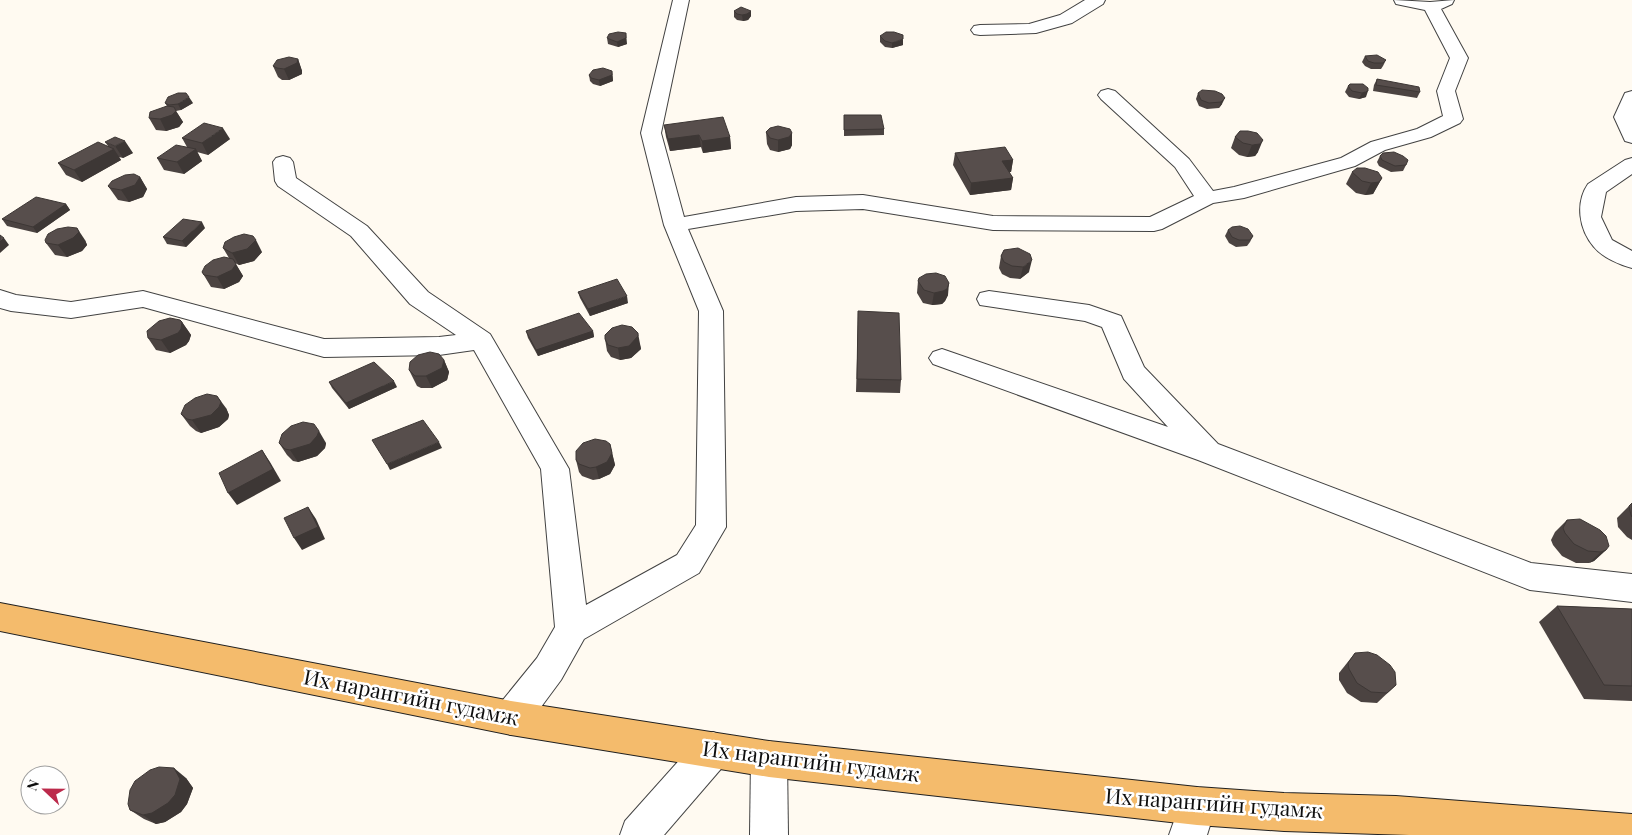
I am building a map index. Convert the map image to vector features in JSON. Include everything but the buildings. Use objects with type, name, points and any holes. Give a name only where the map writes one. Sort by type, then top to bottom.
[{"type":"main road","name":"Их нарангийн гудамж","points":[[0,617],[511,718],[769,759],[1192,821],[1284,812],[1396,815],[1632,833]]},
{"type":"street","points":[[511,718],[549,669],[572,629],[688,564],[711,527],[711,311],[675,225],[651,133],[682,0]]},
{"type":"street","points":[[980,30],[1030,29],[1066,19],[1098,0]]},
{"type":"street","points":[[675,225],[796,204],[863,202],[993,222],[1154,224],[1207,198],[1236,193],[1348,162],[1378,146],[1424,133],[1453,118],[1446,91],[1458,58],[1439,3],[1402,0]]},
{"type":"street","points":[[1108,95],[1182,163],[1207,198]]},
{"type":"street","points":[[1632,97],[1624,116],[1632,137]]},
{"type":"street","points":[[283,162],[286,181],[359,231],[419,298],[482,340],[555,469],[572,629]]},
{"type":"street","points":[[1632,164],[1596,189],[1590,216],[1604,244],[1632,261]]},
{"type":"street","points":[[0,298],[11,303],[71,310],[143,299],[324,348],[439,346],[482,340]]},
{"type":"street","points":[[989,299],[1089,313],[1112,322],[1133,372],[1208,452]]},
{"type":"street","points":[[942,358],[1294,483],[1530,576],[1632,588]]},
{"type":"street","points":[[639,835],[713,750]]},
{"type":"street","points":[[769,759],[769,835]]}]
